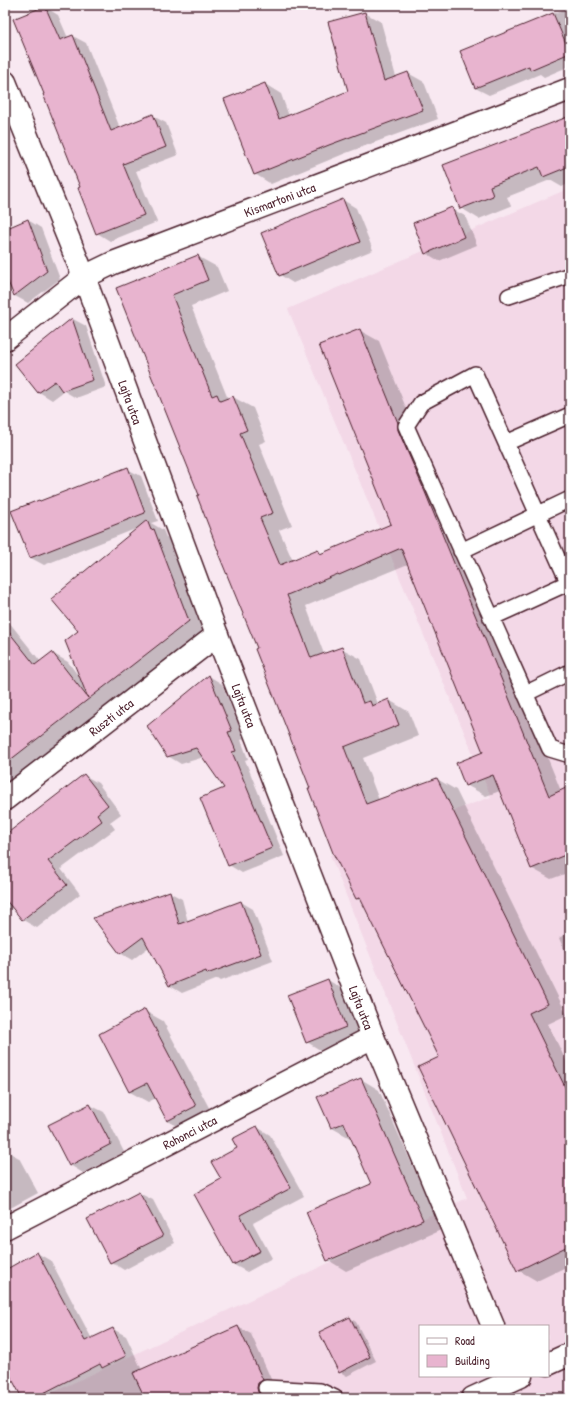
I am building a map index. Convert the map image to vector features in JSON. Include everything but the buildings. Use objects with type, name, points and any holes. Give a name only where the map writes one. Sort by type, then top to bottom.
[{"type":"street","name":"Lajta utca","points":[[5,82],[84,278],[217,636],[373,1037],[493,1325]]},
{"type":"street","name":"Kismartoni utca","points":[[5,339],[84,278],[113,263],[570,89]]},
{"type":"street","name":"Ruszti utca","points":[[5,799],[217,636]]},
{"type":"street","name":"Rohonci utca","points":[[5,1228],[373,1037]]},
{"type":"street","points":[[549,1364],[570,1354]]},
{"type":"street","points":[[482,1396],[517,1377]]},
{"type":"lane","points":[[509,296],[570,275]]},
{"type":"lane","points":[[491,618],[570,584],[475,374],[421,402],[406,426],[491,618],[550,749],[570,754]]},
{"type":"lane","points":[[506,444],[570,415]]},
{"type":"lane","points":[[462,551],[570,499]]},
{"type":"lane","points":[[525,694],[570,672]]},
{"type":"lane","points":[[266,1388],[320,1391],[334,1398]]},
{"type":"shaded area","points":[[570,188],[570,1398],[41,1398],[467,1198],[330,855],[491,797],[288,309]]}]
